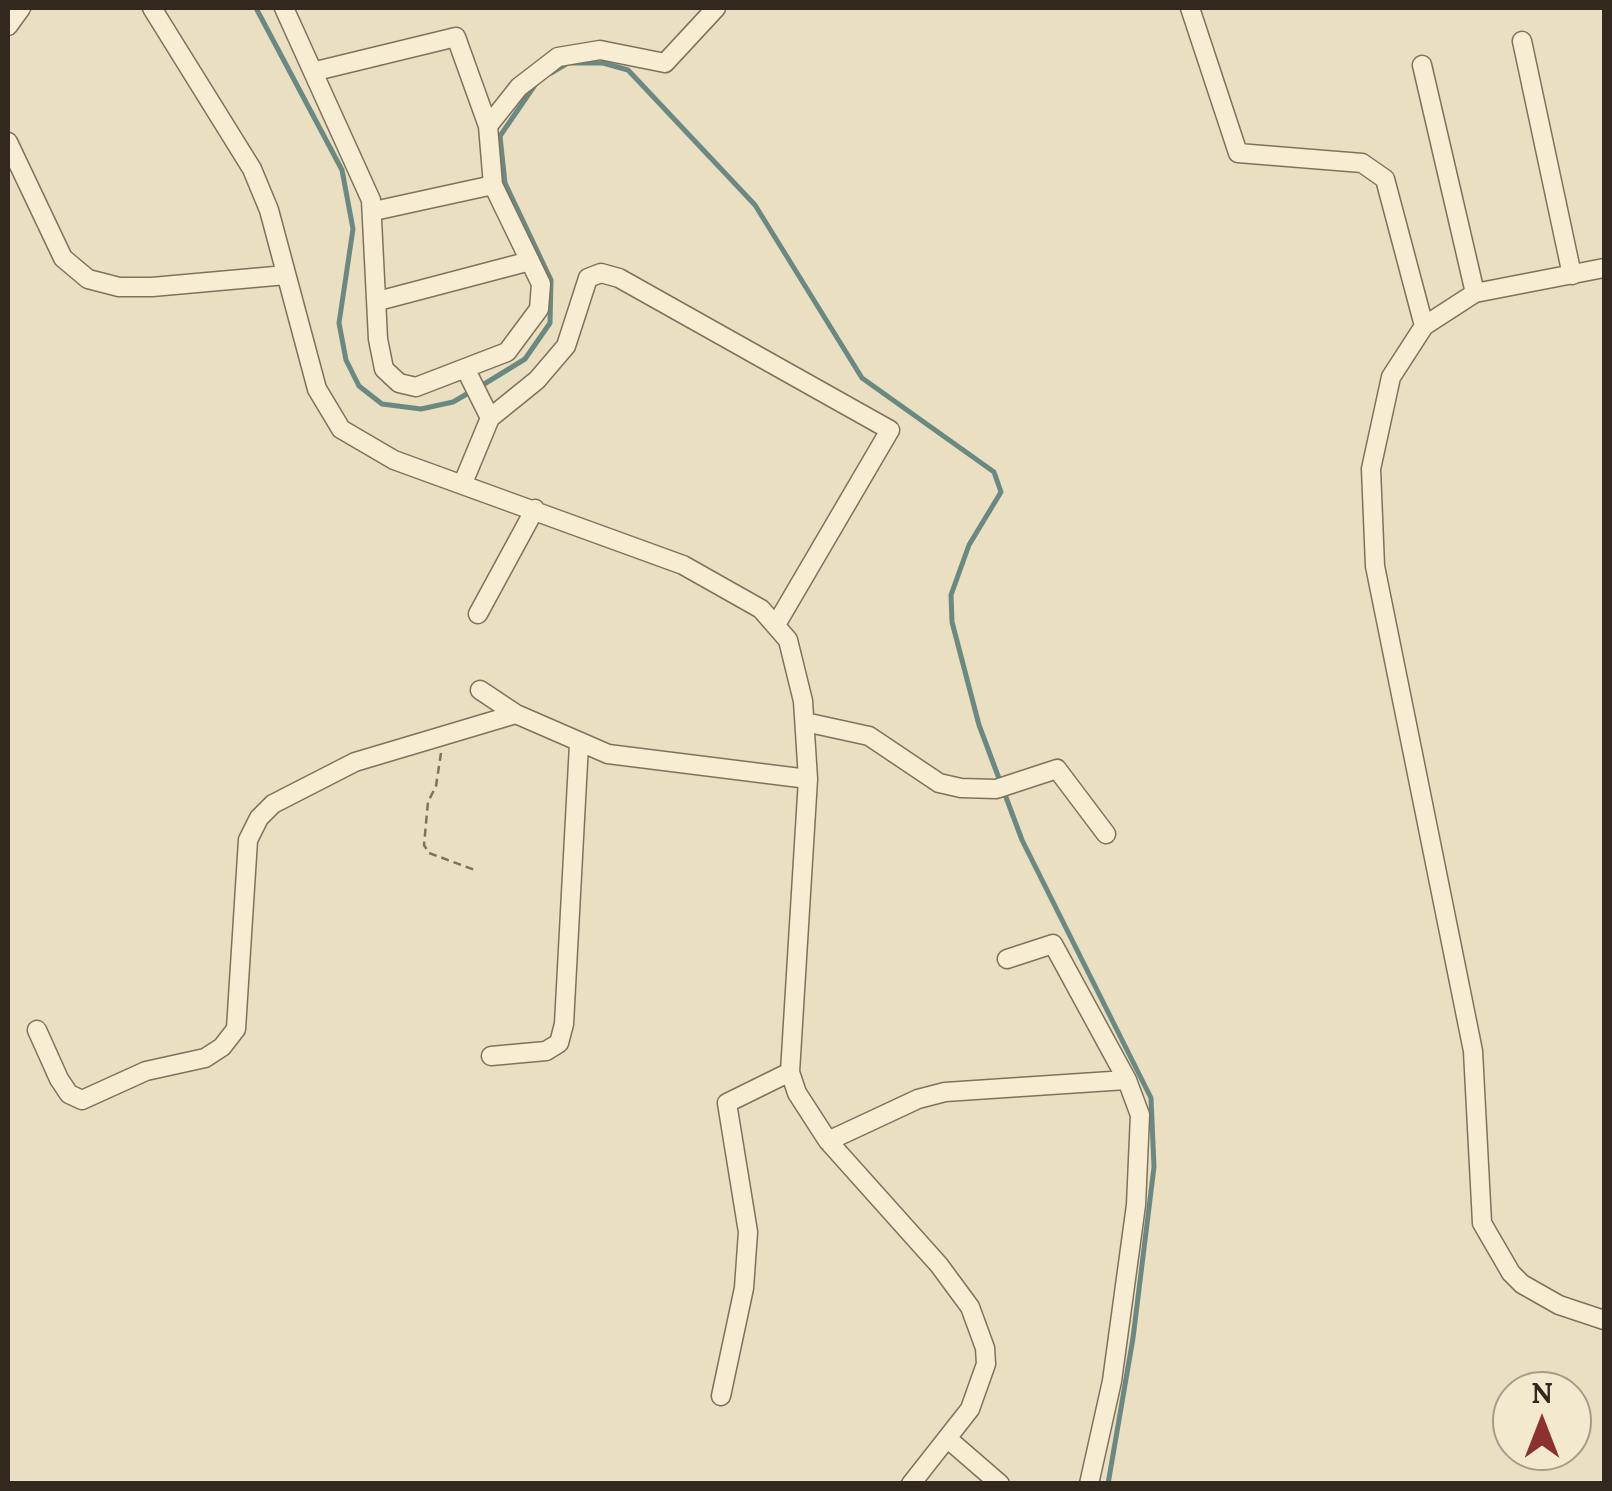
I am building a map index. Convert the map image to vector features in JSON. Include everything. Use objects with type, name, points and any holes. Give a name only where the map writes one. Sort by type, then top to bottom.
[{"type":"street","points":[[8,26],[21,8]]},
{"type":"street","points":[[152,8],[252,170],[269,210],[317,388],[341,428],[394,460],[683,564],[739,595],[776,624],[796,659],[808,778],[790,1072],[797,1093],[828,1141],[939,1265],[979,1328],[986,1364],[979,1391],[912,1484]]},
{"type":"street","points":[[284,8],[358,164],[374,211],[380,357],[390,378],[416,387],[507,352],[539,309],[542,284],[493,185],[488,126],[454,36],[316,71]]},
{"type":"street","points":[[488,126],[519,87],[558,57],[600,50],[665,63],[716,8]]},
{"type":"street","points":[[1190,8],[1238,153],[1362,164],[1375,168],[1385,179],[1424,326]]},
{"type":"street","points":[[1522,42],[1572,275]]},
{"type":"street","points":[[1422,66],[1475,293]]},
{"type":"street","points":[[8,142],[63,258],[88,279],[119,287],[286,274]]},
{"type":"street","points":[[374,211],[493,185]]},
{"type":"street","points":[[378,300],[530,261]]},
{"type":"street","points":[[1604,268],[1475,293],[1424,326],[1391,378],[1371,469],[1373,550],[1472,1051],[1480,1110],[1482,1223],[1522,1284],[1559,1305],[1604,1320]]},
{"type":"street","points":[[463,483],[488,415],[537,380],[566,346],[588,278],[601,273],[619,278],[884,424],[888,435],[776,624]]},
{"type":"street","points":[[466,370],[488,415]]},
{"type":"street","points":[[478,614],[535,509]]},
{"type":"street","points":[[480,690],[516,714],[579,744],[640,760],[808,778]]},
{"type":"street","points":[[37,1030],[68,1094],[82,1100],[99,1096],[146,1071],[204,1058],[222,1047],[236,1029],[248,840],[259,818],[273,804],[316,779],[516,714]]},
{"type":"street","points":[[805,722],[869,736],[939,783],[996,789],[1049,770],[1062,771],[1106,834]]},
{"type":"street","points":[[490,1056],[546,1050],[559,1043],[564,1024],[579,744]]},
{"type":"street","points":[[1007,958],[1053,944],[1126,1080],[1140,1115],[1137,1188],[1112,1381],[1089,1484]]},
{"type":"street","points":[[721,1396],[744,1288],[748,1232],[728,1103],[790,1072]]},
{"type":"street","points":[[828,1141],[945,1092],[1126,1080]]},
{"type":"street","points":[[948,1439],[1000,1484]]},
{"type":"path","points":[[440,736],[442,760],[428,802],[424,845],[429,853],[475,870]]},
{"type":"waterway","points":[[256,8],[342,170],[353,229],[339,323],[346,360],[359,386],[382,404],[421,409],[453,402],[472,391]]},
{"type":"waterway","points":[[551,73],[568,63],[603,63],[628,70],[755,205],[862,378],[994,472],[1001,492],[969,545],[951,595],[952,622],[979,725],[1022,840],[1151,1098],[1154,1167],[1133,1338],[1108,1484]]},
{"type":"waterway","points":[[481,386],[525,359],[550,323],[551,280],[505,183],[500,136],[537,82]]}]
